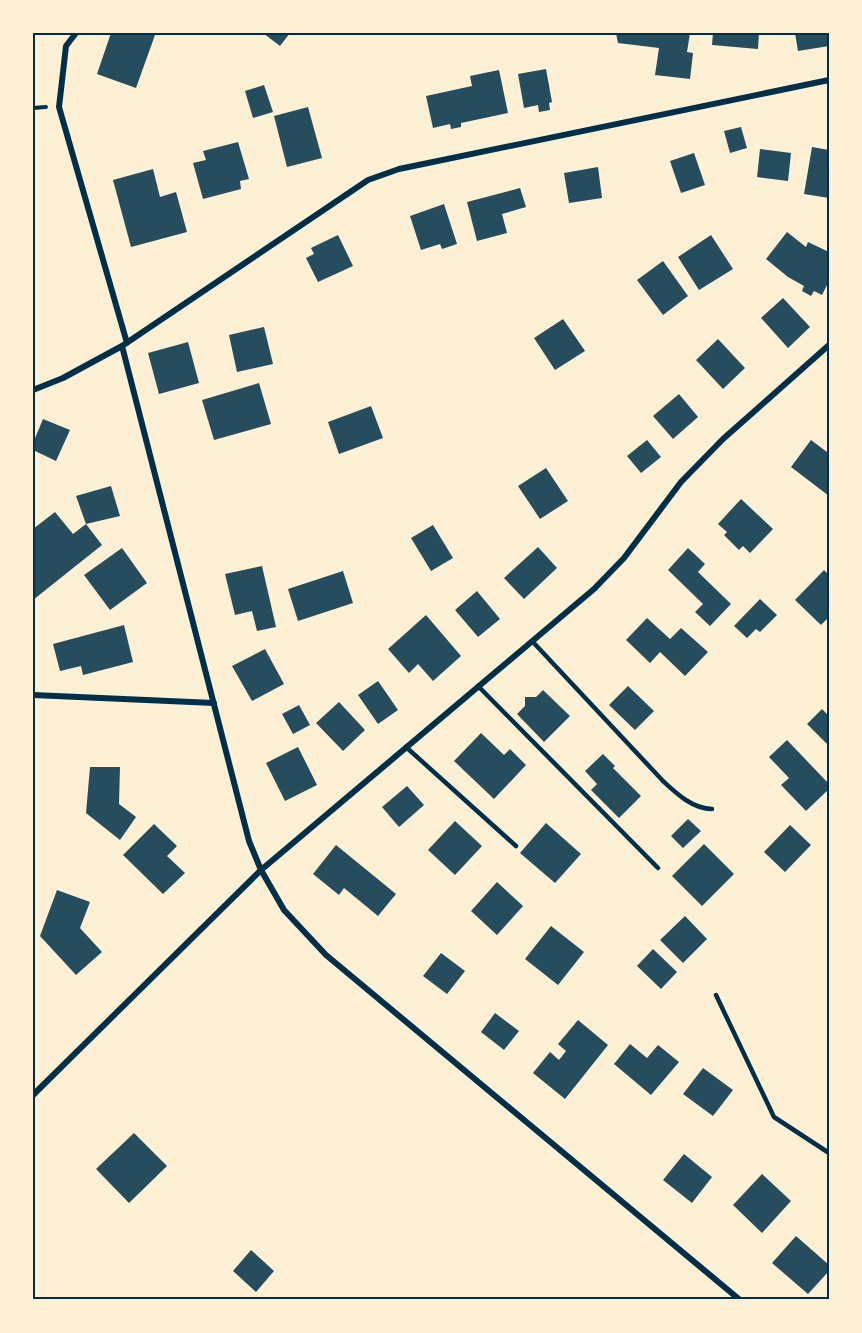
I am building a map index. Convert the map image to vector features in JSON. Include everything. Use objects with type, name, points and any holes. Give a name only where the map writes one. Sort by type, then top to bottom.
[{"type":"street","points":[[76,33],[66,46],[59,107],[125,345],[249,841],[261,870],[284,910],[326,955],[740,1300]]},
{"type":"street","points":[[33,390],[63,378],[125,345],[368,180],[399,169],[829,81]]},
{"type":"street","points":[[33,1095],[261,870],[594,589],[624,558],[681,482],[723,439],[829,345]]},
{"type":"street","points":[[33,695],[214,703]]},
{"type":"lane","points":[[532,641],[663,781],[680,796],[701,809],[712,809]]},
{"type":"lane","points":[[478,686],[658,867]]},
{"type":"lane","points":[[406,747],[516,846]]},
{"type":"lane","points":[[716,995],[774,1117],[829,1153]]},
{"type":"building","points":[[111,33],[155,35],[136,88],[97,74]]},
{"type":"building","points":[[263,33],[290,33],[280,46]]},
{"type":"building","points":[[616,33],[690,33],[687,52],[693,53],[690,79],[655,75],[659,48],[618,43]]},
{"type":"building","points":[[713,33],[759,33],[758,49],[712,45]]},
{"type":"building","points":[[795,33],[829,33],[829,46],[798,51]]},
{"type":"building","points":[[546,69],[552,102],[549,103],[550,110],[539,112],[538,105],[524,108],[518,74]]},
{"type":"building","points":[[499,70],[508,113],[461,123],[461,127],[451,129],[450,124],[433,128],[426,96],[472,86],[470,76]]},
{"type":"building","points":[[264,85],[273,112],[253,118],[245,91]]},
{"type":"building","points":[[308,107],[322,158],[287,167],[274,116]]},
{"type":"building","points":[[741,127],[747,148],[730,153],[724,131]]},
{"type":"building","points":[[238,142],[249,179],[240,181],[241,189],[203,199],[193,163],[206,160],[203,151]]},
{"type":"building","points":[[812,147],[829,150],[829,198],[804,194]]},
{"type":"building","points":[[760,149],[791,153],[788,181],[757,177]]},
{"type":"building","points":[[694,153],[705,185],[681,193],[670,161]]},
{"type":"building","points":[[598,167],[602,198],[569,203],[564,173]]},
{"type":"building","points":[[153,169],[160,197],[176,192],[187,232],[131,247],[113,180]]},
{"type":"building","points":[[520,188],[526,207],[502,214],[507,233],[477,241],[467,202]]},
{"type":"building","points":[[444,204],[457,244],[442,249],[440,244],[421,250],[410,216]]},
{"type":"building","points":[[787,232],[806,247],[808,242],[829,252],[829,281],[822,295],[814,291],[811,296],[802,291],[804,286],[788,277],[766,259]]},
{"type":"building","points":[[338,235],[353,266],[318,282],[306,258],[314,254],[311,248]]},
{"type":"building","points":[[711,235],[733,269],[699,290],[678,257]]},
{"type":"building","points":[[663,261],[688,296],[663,315],[637,280]]},
{"type":"building","points":[[783,298],[810,327],[788,348],[761,318]]},
{"type":"building","points":[[563,319],[585,351],[555,370],[534,338]]},
{"type":"building","points":[[264,327],[273,364],[237,372],[229,335]]},
{"type":"building","points":[[718,339],[745,368],[723,389],[696,360]]},
{"type":"building","points":[[188,342],[199,383],[159,394],[148,353]]},
{"type":"building","points":[[259,383],[271,424],[214,440],[202,400]]},
{"type":"building","points":[[679,394],[698,417],[673,439],[653,416]]},
{"type":"building","points":[[371,406],[383,438],[339,454],[328,422]]},
{"type":"building","points":[[43,419],[70,430],[56,461],[33,450],[33,443]]},
{"type":"building","points":[[647,440],[661,457],[641,473],[627,456]]},
{"type":"building","points":[[811,440],[827,452],[829,450],[829,496],[791,467]]},
{"type":"building","points":[[546,468],[568,501],[540,519],[518,486]]},
{"type":"building","points":[[111,486],[120,516],[86,524],[76,496]]},
{"type":"building","points":[[741,499],[773,529],[750,553],[743,546],[739,550],[724,535],[727,532],[718,524]]},
{"type":"building","points":[[55,512],[73,534],[86,524],[102,545],[33,600],[33,529]]},
{"type":"building","points":[[433,525],[453,558],[431,571],[411,538]]},
{"type":"building","points":[[538,547],[557,568],[524,599],[504,578]]},
{"type":"building","points":[[122,548],[147,583],[110,610],[84,575]]},
{"type":"building","points":[[688,548],[705,564],[698,572],[731,604],[710,626],[695,612],[703,604],[668,570]]},
{"type":"building","points":[[262,566],[276,627],[257,631],[252,611],[235,615],[225,574]]},
{"type":"building","points":[[824,570],[829,575],[829,617],[821,625],[795,600]]},
{"type":"building","points":[[343,571],[353,603],[298,621],[288,589]]},
{"type":"building","points":[[477,591],[500,619],[478,637],[455,610]]},
{"type":"building","points":[[760,599],[777,615],[760,632],[756,629],[747,638],[734,626]]},
{"type":"building","points":[[426,615],[461,656],[433,681],[418,664],[409,673],[388,649]]},
{"type":"building","points":[[647,618],[670,639],[681,628],[708,652],[685,676],[660,652],[650,663],[626,640]]},
{"type":"building","points":[[124,625],[133,662],[83,675],[81,666],[60,671],[53,644]]},
{"type":"building","points":[[265,649],[284,684],[252,701],[232,666]]},
{"type":"building","points":[[378,681],[398,710],[378,724],[358,695]]},
{"type":"building","points":[[628,686],[654,711],[635,730],[609,705]]},
{"type":"building","points":[[543,690],[570,716],[544,742],[517,714],[525,706],[525,697],[536,697]]},
{"type":"building","points":[[339,702],[365,730],[343,751],[316,723]]},
{"type":"building","points":[[299,705],[310,725],[293,734],[282,714]]},
{"type":"building","points":[[822,709],[829,716],[829,746],[807,724]]},
{"type":"building","points":[[481,733],[504,755],[510,749],[526,765],[494,799],[454,761]]},
{"type":"building","points":[[787,740],[829,784],[829,789],[806,811],[781,785],[789,778],[769,757]]},
{"type":"building","points":[[298,747],[317,785],[285,801],[266,763]]},
{"type":"building","points":[[603,754],[615,766],[613,768],[641,796],[619,818],[591,790],[597,784],[585,771]]},
{"type":"building","points":[[90,767],[120,767],[119,804],[136,817],[120,840],[86,813]]},
{"type":"building","points":[[407,786],[424,805],[399,827],[382,807]]},
{"type":"building","points":[[688,819],[701,831],[683,848],[671,836]]},
{"type":"building","points":[[455,821],[482,846],[455,875],[428,850]]},
{"type":"building","points":[[546,823],[581,854],[555,883],[520,853]]},
{"type":"building","points":[[154,824],[177,846],[167,856],[185,873],[163,894],[123,855]]},
{"type":"building","points":[[790,825],[811,845],[785,872],[764,852]]},
{"type":"building","points":[[704,844],[734,874],[702,906],[672,876]]},
{"type":"building","points":[[336,845],[396,894],[378,916],[344,888],[339,895],[313,874]]},
{"type":"building","points":[[497,882],[523,906],[497,935],[471,911]]},
{"type":"building","points":[[57,890],[90,902],[80,928],[102,952],[76,975],[40,936]]},
{"type":"building","points":[[685,916],[707,939],[683,963],[660,940]]},
{"type":"building","points":[[551,926],[584,952],[558,985],[525,959]]},
{"type":"building","points":[[653,949],[677,972],[661,989],[637,966]]},
{"type":"building","points":[[441,953],[465,971],[447,994],[423,976]]},
{"type":"building","points":[[495,1013],[519,1031],[504,1050],[481,1032]]},
{"type":"building","points":[[578,1020],[608,1045],[565,1099],[533,1073],[550,1052],[559,1060],[566,1051],[558,1044]]},
{"type":"building","points":[[630,1044],[647,1058],[658,1045],[679,1062],[651,1095],[614,1064]]},
{"type":"building","points":[[703,1068],[733,1090],[713,1116],[683,1094]]},
{"type":"building","points":[[134,1133],[167,1166],[129,1203],[96,1169]]},
{"type":"building","points":[[684,1154],[712,1177],[692,1203],[663,1180]]},
{"type":"building","points":[[762,1174],[791,1201],[762,1233],[733,1205]]},
{"type":"building","points":[[796,1236],[829,1265],[829,1271],[808,1294],[772,1263]]},
{"type":"building","points":[[251,1250],[274,1271],[256,1292],[233,1271]]}]
